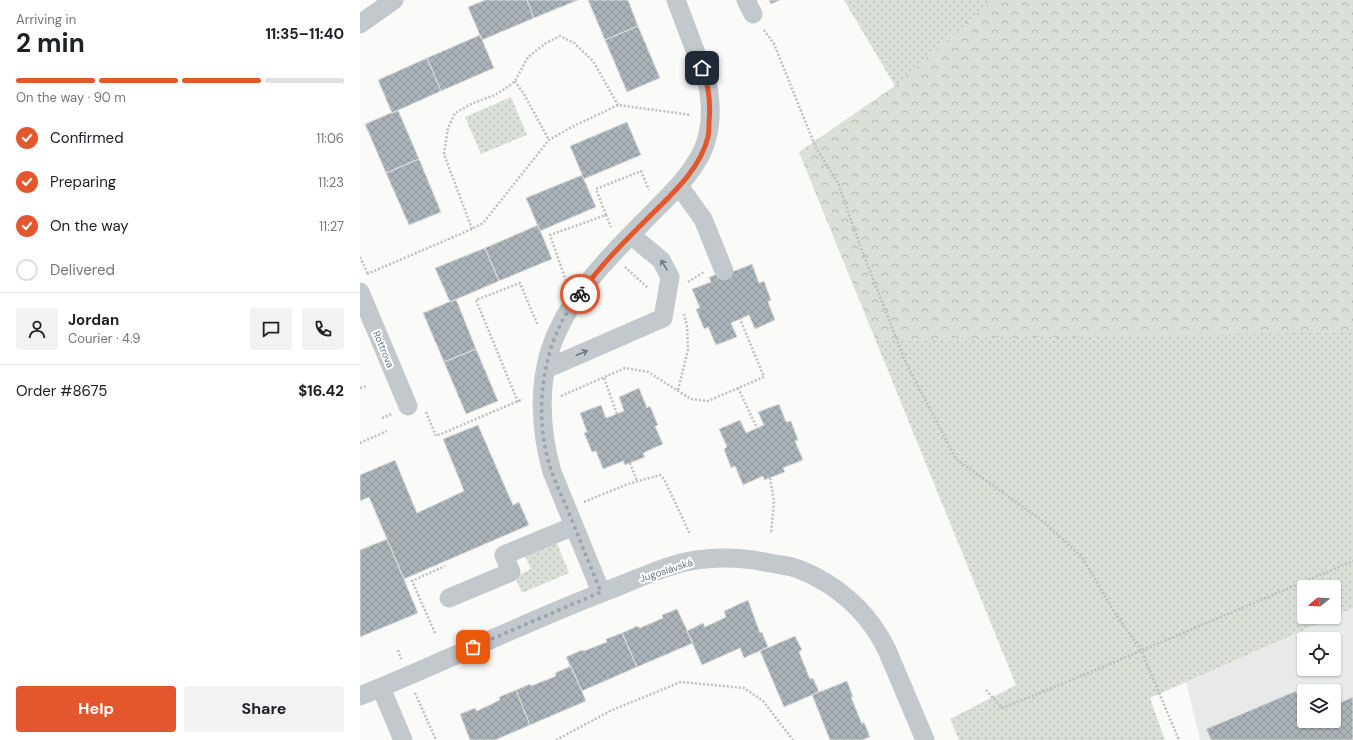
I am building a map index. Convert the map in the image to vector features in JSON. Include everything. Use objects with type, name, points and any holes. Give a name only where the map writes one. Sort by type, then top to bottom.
[{"type":"street","points":[[360,24],[394,0]]},
{"type":"street","points":[[601,592],[552,472],[547,456],[544,439],[549,397],[546,369],[554,340],[572,305],[593,278],[631,235],[679,186],[694,167],[708,137],[710,95],[707,82],[676,0]]},
{"type":"street","points":[[679,186],[703,219],[722,267]]},
{"type":"street","points":[[546,369],[663,318],[670,277],[661,260],[631,235]]},
{"type":"street","name":"Rottrova","points":[[365,286],[416,407]]},
{"type":"street","points":[[449,598],[511,572],[504,555],[574,526]]},
{"type":"street","name":"Jugoslávská","points":[[360,696],[601,592],[664,569],[691,561],[705,559],[746,559],[793,567],[812,575],[831,585],[848,598],[860,610],[880,636],[895,668],[924,740]]},
{"type":"street","points":[[381,688],[403,740]]},
{"type":"path","points":[[750,7],[774,44],[816,148],[838,183],[861,248],[906,363],[956,459],[1044,522],[1082,557],[1115,613],[1141,650],[1179,740]]},
{"type":"path","points":[[472,229],[444,154],[448,128],[455,113],[473,103],[495,95],[509,86],[515,81],[528,57],[546,43],[560,36],[574,43],[593,61],[618,105]]},
{"type":"path","points":[[515,81],[549,140]]},
{"type":"path","points":[[367,274],[483,223],[549,140],[570,128],[618,105],[696,115]]},
{"type":"path","points":[[611,229],[596,189],[641,172],[651,195]]},
{"type":"path","points":[[567,284],[550,236],[606,215]]},
{"type":"path","points":[[360,256],[367,274],[365,286]]},
{"type":"path","points":[[623,266],[650,289],[677,289],[722,267]]},
{"type":"path","points":[[518,402],[476,300],[520,283],[540,330]]},
{"type":"path","points":[[678,390],[688,350],[687,326],[683,312]]},
{"type":"path","points":[[416,407],[436,436],[530,396],[549,397],[604,378],[625,368],[648,372],[691,399],[708,401],[764,377],[740,319]]},
{"type":"path","points":[[604,378],[617,414]]},
{"type":"path","points":[[360,388],[367,386]]},
{"type":"path","points":[[738,388],[757,428]]},
{"type":"path","points":[[360,443],[387,432]]},
{"type":"path","points":[[630,463],[637,481]]},
{"type":"path","points":[[579,504],[628,484],[660,474],[664,479],[690,534]]},
{"type":"path","points":[[770,478],[774,501],[771,534]]},
{"type":"path","points":[[986,690],[1002,708],[1353,561]]},
{"type":"path","points":[[435,633],[412,580],[445,566]]},
{"type":"path","points":[[556,740],[612,710],[681,682],[744,688],[763,701],[793,740]]},
{"type":"shaded area","points":[[1353,608],[1353,740],[1200,740],[1186,682],[1297,633],[1297,676],[1341,676],[1341,632],[1299,632],[1317,624],[1341,624],[1341,613]]},
{"type":"green space","points":[[844,0],[1353,0],[1353,608],[1341,614],[1341,580],[1297,580],[1297,624],[1317,624],[1150,698],[1165,740],[959,740],[950,719],[1016,685],[799,152],[895,86]]},
{"type":"green space","points":[[993,0],[1353,0],[1353,332],[876,340],[799,152],[895,86]]},
{"type":"green space","points":[[511,97],[527,135],[481,154],[465,117]]},
{"type":"green space","points":[[557,543],[569,573],[522,593],[515,577],[531,569],[525,556]]},
{"type":"building","points":[[485,0],[527,0],[534,18],[482,40],[468,7]]},
{"type":"building","points":[[527,0],[578,0],[534,18]]},
{"type":"building","points":[[588,0],[628,0],[638,26],[605,40]]},
{"type":"building","points":[[769,0],[780,0],[771,4]]},
{"type":"building","points":[[638,26],[660,78],[627,92],[605,40]]},
{"type":"building","points":[[480,35],[494,68],[441,91],[427,58]]},
{"type":"building","points":[[427,58],[441,91],[392,113],[378,80]]},
{"type":"building","points":[[398,110],[419,159],[386,173],[365,124]]},
{"type":"building","points":[[627,122],[641,155],[584,179],[570,146]]},
{"type":"building","points":[[419,159],[441,212],[409,225],[386,173]]},
{"type":"building","points":[[582,175],[596,207],[540,231],[526,198]]},
{"type":"building","points":[[538,225],[552,259],[499,281],[485,248]]},
{"type":"building","points":[[485,248],[499,281],[450,302],[435,268]]},
{"type":"building","points":[[752,264],[759,283],[764,281],[771,300],[768,302],[775,320],[755,329],[749,315],[731,323],[737,337],[716,345],[708,327],[704,329],[696,309],[700,308],[692,289],[711,282],[709,277],[731,269],[732,272]]},
{"type":"building","points":[[456,299],[476,349],[444,362],[423,313]]},
{"type":"building","points":[[476,349],[498,401],[466,414],[444,362]]},
{"type":"building","points":[[639,388],[647,408],[650,406],[658,425],[655,426],[663,444],[643,453],[645,457],[625,465],[623,461],[603,469],[596,451],[592,452],[584,433],[587,432],[580,413],[601,405],[606,418],[624,411],[619,397]]},
{"type":"building","points":[[779,404],[786,422],[791,421],[798,440],[795,441],[803,460],[783,468],[785,472],[764,480],[763,476],[743,485],[735,466],[731,468],[724,449],[727,447],[719,429],[740,420],[746,433],[764,425],[758,412]]},
{"type":"building","points":[[478,425],[513,505],[519,502],[529,525],[404,579],[369,497],[360,501],[360,475],[395,460],[417,513],[464,491],[443,439]]},
{"type":"building","points":[[387,539],[418,613],[360,637],[360,550]]},
{"type":"building","points":[[748,600],[760,633],[762,632],[768,647],[744,658],[740,648],[702,665],[687,631],[703,623],[705,627],[726,617],[724,611]]},
{"type":"building","points":[[677,609],[693,643],[637,667],[622,633],[637,626],[640,628],[663,618],[662,615]]},
{"type":"building","points":[[622,633],[637,667],[582,691],[566,657],[607,642],[606,639]]},
{"type":"building","points":[[795,636],[802,650],[799,652],[810,679],[813,678],[819,692],[784,707],[760,651]]},
{"type":"building","points":[[571,666],[586,701],[530,725],[516,690],[556,676],[555,673]]},
{"type":"building","points":[[847,681],[853,697],[851,697],[862,724],[864,722],[870,737],[862,740],[830,740],[812,695]]},
{"type":"building","points":[[516,690],[530,725],[495,740],[470,740],[460,714],[475,708],[477,711],[500,700],[499,697]]},
{"type":"building","points":[[1296,691],[1297,728],[1341,728],[1341,702],[1353,697],[1353,740],[1211,740],[1206,729]]},
{"type":"way so far","points":[[473,647],[601,592],[552,472],[544,439],[542,413],[542,396],[549,353],[563,320],[580,294]]},
{"type":"route","points":[[580,294],[611,256],[679,186],[694,167],[708,137],[710,95],[702,68]]}]
